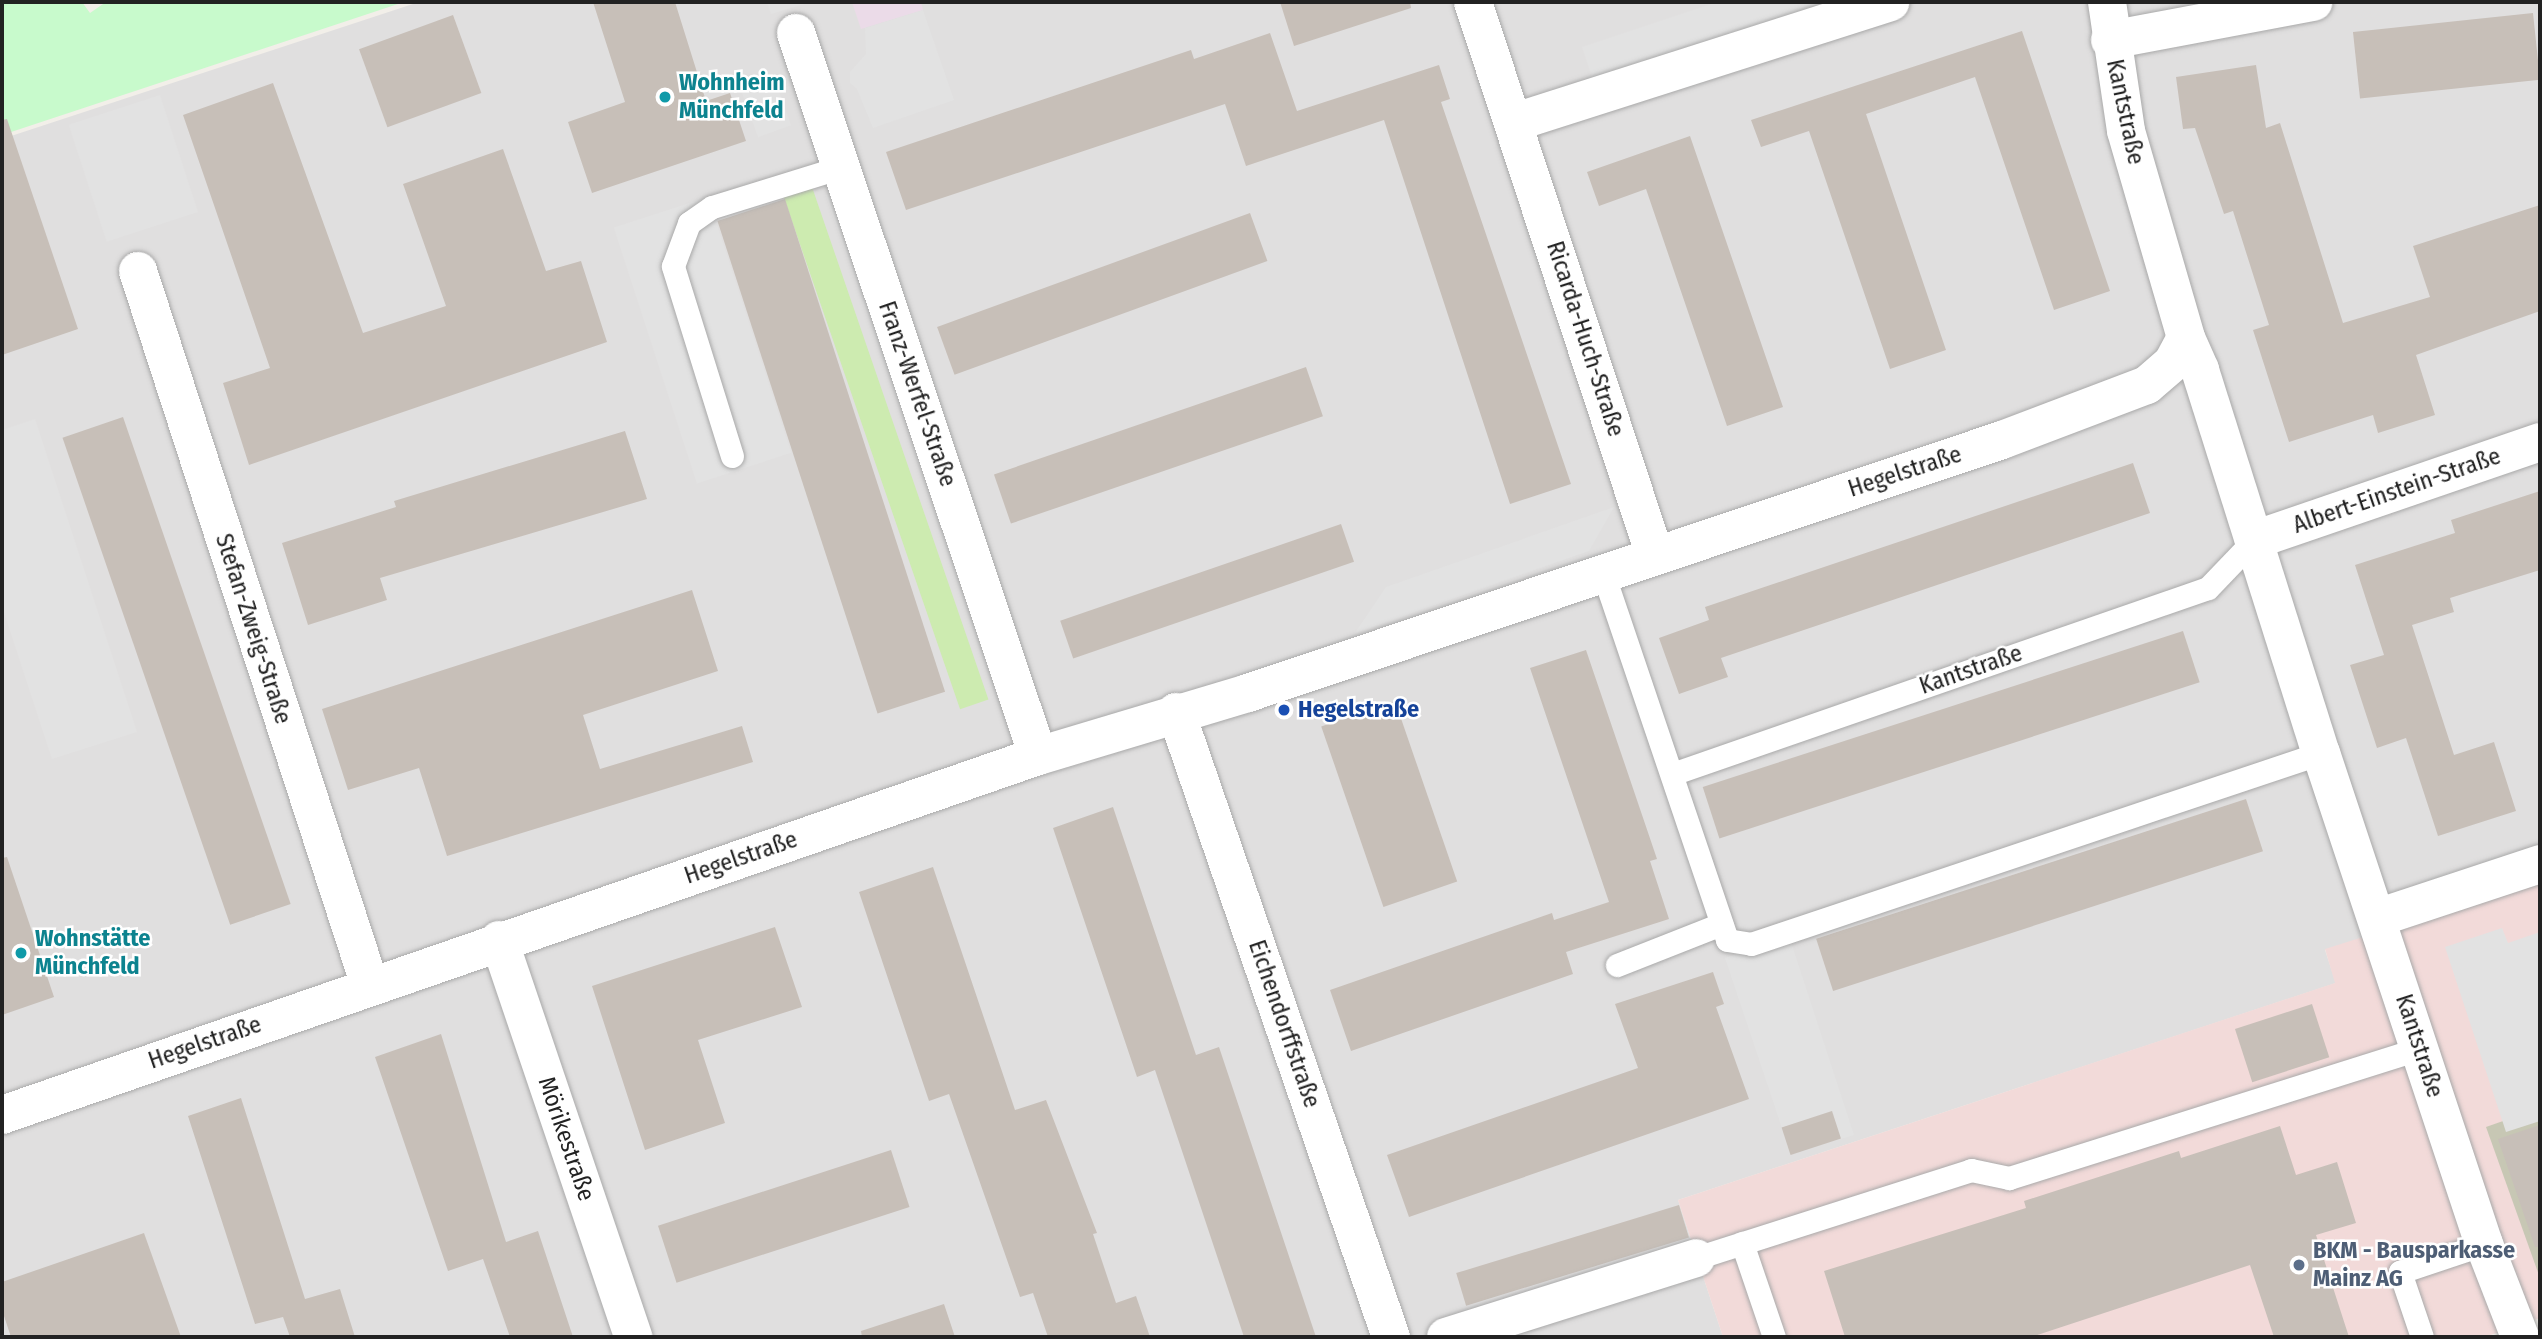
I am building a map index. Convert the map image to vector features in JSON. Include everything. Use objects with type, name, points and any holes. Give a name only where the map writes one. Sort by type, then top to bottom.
[{"type":"street","name":"Ricarda-Huch-Straße","points":[[1473,2],[1515,122],[1655,556]]},
{"type":"street","points":[[1515,122],[1890,2]]},
{"type":"street","name":"Kantstraße","points":[[2107,2],[2110,40],[2126,131],[2186,338],[2255,540],[2321,753],[2484,1244],[2520,1337]]},
{"type":"street","points":[[2110,40],[2313,2]]},
{"type":"street","name":"Franz-Werfel-Straße","points":[[796,33],[1038,756]]},
{"type":"street","name":"Stefan-Zweig-Straße","points":[[138,271],[370,986]]},
{"type":"street","name":"Hegelstraße","points":[[2,1115],[499,940],[1038,756],[1248,692],[2001,440],[2147,385],[2173,362],[2186,338]]},
{"type":"street","name":"Albert-Einstein-Straße","points":[[2255,540],[2540,442]]},
{"type":"street","name":"Eichendorffstraße","points":[[1176,712],[1391,1337]]},
{"type":"street","points":[[2377,919],[2540,864]]},
{"type":"street","name":"Mörikestraße","points":[[499,940],[633,1337]]},
{"type":"street","points":[[1446,1337],[1696,1258]]},
{"type":"lane","points":[[732,456],[673,266],[690,223],[712,207],[841,167]]},
{"type":"lane","name":"Kantstraße","points":[[1672,775],[2208,588],[2255,540]]},
{"type":"lane","points":[[1603,573],[1727,940],[1751,944],[2321,753]]},
{"type":"lane","points":[[1616,965],[1721,924]]},
{"type":"lane","points":[[1696,1258],[1970,1170],[2009,1178],[2420,1049]]},
{"type":"lane","points":[[1742,1243],[1773,1337]]},
{"type":"lane","points":[[2422,1337],[2400,1272],[2484,1244]]},
{"type":"shaded area","points":[[419,2],[2540,2],[2540,881],[2325,950],[2336,983],[1678,1200],[1723,1337],[2,1337],[2,139]]},
{"type":"shaded area","points":[[767,2],[811,2],[771,14]]},
{"type":"shaded area","points":[[852,2],[921,2],[923,10],[861,29]]},
{"type":"shaded area","points":[[1717,2],[1834,2],[1594,83],[1582,47]]},
{"type":"shaded area","points":[[923,10],[954,100],[873,128],[857,89],[850,83],[850,72],[866,54],[865,28]]},
{"type":"shaded area","points":[[775,81],[791,125],[758,137],[742,93]]},
{"type":"shaded area","points":[[160,95],[198,212],[107,242],[69,125]]},
{"type":"shaded area","points":[[837,191],[1011,697],[1000,701],[826,195]]},
{"type":"shaded area","points":[[708,197],[791,453],[697,483],[614,228]]},
{"type":"shaded area","points":[[35,419],[137,732],[52,759],[2,606],[2,430]]},
{"type":"shaded area","points":[[1614,507],[1589,551],[1355,633],[1386,587]]},
{"type":"shaded area","points":[[2540,881],[2540,1318],[2485,1337],[1723,1337],[1678,1200],[2335,983],[2325,949]]},
{"type":"shaded area","points":[[2502,928],[2508,943],[2540,932],[2540,1121],[2506,1132],[2445,947]]},
{"type":"shaded area","points":[[1789,936],[1854,1135],[1841,1139],[1832,1111],[1782,1128],[1725,958]]},
{"type":"shaded area","points":[[2540,1108],[2540,1278],[2486,1127]]},
{"type":"green space","points":[[2,2],[82,2],[90,13],[106,2],[404,2],[2,135]]},
{"type":"green space","points":[[812,187],[988,699],[960,709],[784,197]]},
{"type":"building","name":"Wohnheim Münchfeld","points":[[593,2],[675,2],[706,101],[730,93],[746,141],[592,193],[568,122],[625,102]]},
{"type":"building","points":[[1280,2],[1410,2],[1411,8],[1294,46]]},
{"type":"building","points":[[2533,13],[2540,80],[2360,99],[2353,32]]},
{"type":"building","points":[[453,15],[481,93],[387,127],[359,49]]},
{"type":"building","points":[[2022,31],[2110,291],[2054,310],[1975,77],[1866,114],[1946,350],[1890,369],[1809,131],[1761,147],[1751,120]]},
{"type":"building","points":[[1270,33],[1297,111],[1439,65],[1450,99],[1441,102],[1571,484],[1510,504],[1384,120],[1246,166],[1225,104],[906,210],[886,152],[1191,50],[1194,59]]},
{"type":"building","points":[[2256,65],[2266,128],[2280,123],[2343,323],[2430,297],[2413,246],[2540,205],[2540,311],[2416,355],[2435,415],[2378,433],[2373,415],[2289,442],[2253,330],[2269,325],[2233,211],[2224,214],[2195,128],[2183,129],[2176,77]]},
{"type":"building","points":[[273,83],[363,333],[446,306],[403,184],[503,149],[546,271],[581,261],[607,342],[249,465],[223,383],[270,368],[183,115]]},
{"type":"building","points":[[7,119],[78,329],[2,355],[2,120]]},
{"type":"building","points":[[1690,136],[1783,407],[1727,426],[1646,189],[1599,206],[1587,172]]},
{"type":"building","points":[[785,199],[945,692],[878,714],[717,221]]},
{"type":"building","points":[[1250,213],[1267,261],[955,375],[937,327]]},
{"type":"building","points":[[1306,367],[1323,416],[1011,524],[994,474]]},
{"type":"building","points":[[123,417],[291,904],[230,925],[62,438]]},
{"type":"building","points":[[625,431],[647,499],[380,578],[387,600],[308,625],[282,543],[396,507],[394,501]]},
{"type":"building","points":[[2133,463],[2150,513],[1721,658],[1728,677],[1679,694],[1659,638],[1709,620],[1705,607]]},
{"type":"building","points":[[2540,491],[2540,570],[2450,598],[2454,612],[2412,625],[2454,755],[2494,742],[2516,811],[2438,836],[2406,738],[2377,748],[2350,665],[2384,655],[2355,565],[2455,533],[2451,520]]},
{"type":"building","points":[[1341,524],[1354,562],[1073,659],[1060,621]]},
{"type":"building","points":[[692,590],[718,671],[583,715],[600,769],[742,726],[753,762],[447,856],[419,768],[348,790],[322,709]]},
{"type":"building","points":[[2183,631],[2200,682],[1719,838],[1703,787]]},
{"type":"building","points":[[1586,650],[1657,859],[1650,861],[1669,919],[1566,952],[1573,974],[1351,1051],[1330,990],[1552,913],[1554,920],[1609,902],[1530,668]]},
{"type":"building","points":[[1395,701],[1457,882],[1383,907],[1321,726]]},
{"type":"building","points":[[2246,799],[2263,851],[1833,991],[1816,939]]},
{"type":"building","points":[[1113,807],[1196,1055],[1219,1047],[1316,1337],[1244,1337],[1155,1070],[1137,1077],[1053,828]]},
{"type":"building","name":"Wohnstätte Münchfeld","points":[[7,857],[54,997],[2,1015],[2,858]]},
{"type":"building","points":[[933,867],[1015,1110],[1046,1100],[1097,1233],[1093,1234],[1116,1303],[1136,1296],[1150,1337],[1048,1337],[1033,1293],[1020,1297],[949,1094],[929,1101],[859,892]]},
{"type":"building","points":[[775,927],[802,1007],[698,1040],[725,1123],[645,1150],[592,986]]},
{"type":"building","points":[[1713,972],[1724,1004],[1716,1007],[1749,1099],[1409,1217],[1387,1155],[1638,1068],[1615,1004]]},
{"type":"building","points":[[2312,1004],[2329,1057],[2252,1082],[2235,1029]]},
{"type":"building","points":[[441,1034],[506,1242],[538,1231],[573,1337],[510,1337],[483,1259],[448,1271],[375,1057]]},
{"type":"building","points":[[241,1098],[305,1299],[340,1289],[355,1337],[290,1337],[283,1317],[255,1324],[188,1116]]},
{"type":"building","points":[[1832,1111],[1841,1139],[1791,1155],[1782,1127]]},
{"type":"building","points":[[2540,1125],[2540,1247],[2535,1247],[2498,1139]]},
{"type":"building","points":[[2280,1126],[2296,1175],[2337,1162],[2356,1223],[2316,1235],[2349,1337],[2274,1337],[2250,1265],[2031,1337],[1845,1337],[1824,1271],[2026,1208],[2024,1201],[2179,1151],[2181,1158]]},
{"type":"building","points":[[891,1150],[910,1207],[677,1283],[658,1226]]},
{"type":"building","points":[[1679,1205],[1689,1238],[1466,1306],[1456,1273]]},
{"type":"building","points":[[144,1233],[181,1337],[11,1337],[2,1310],[2,1282]]},
{"type":"building","points":[[944,1304],[955,1337],[862,1337],[861,1331]]},
{"type":"place","name":"Wohnheim Münchfeld","points":[[665,97]]},
{"type":"place","name":"Hegelstraße","points":[[1284,710]]},
{"type":"place","name":"Wohnstätte Münchfeld","points":[[21,953]]},
{"type":"place","name":"BKM - Bausparkasse Mainz AG","points":[[2299,1265]]}]
